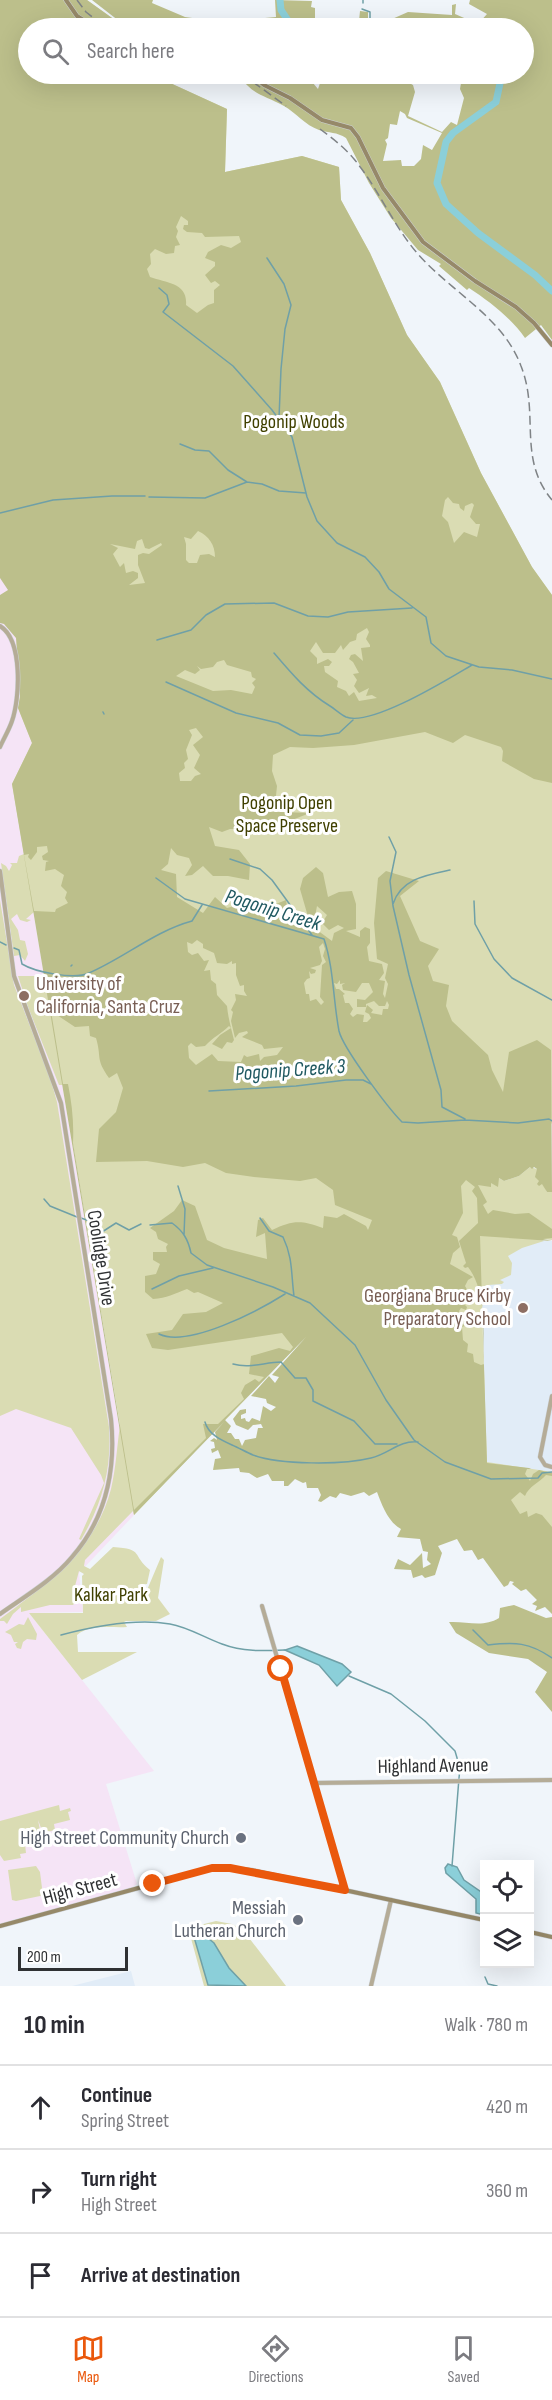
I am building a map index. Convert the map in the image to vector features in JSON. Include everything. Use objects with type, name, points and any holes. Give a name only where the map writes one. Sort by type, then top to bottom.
[{"type":"main road","points":[[66,0],[80,18]]},
{"type":"main road","points":[[263,84],[316,116],[351,128],[358,137],[383,188],[423,242],[475,281],[516,307],[534,323],[552,345]]},
{"type":"main road","name":"High Street","points":[[0,1926],[212,1868],[251,1870],[480,1919]]},
{"type":"main road","points":[[534,1933],[552,1937]]},
{"type":"street","points":[[0,626],[11,636],[15,650],[17,696],[12,721],[0,747]]},
{"type":"street","name":"Coolidge Drive","points":[[0,872],[13,970],[61,1103],[111,1419],[113,1454],[105,1498],[95,1522],[80,1546],[57,1572],[0,1614]]},
{"type":"street","points":[[552,1396],[540,1452],[541,1461],[552,1467]]},
{"type":"street","points":[[262,1605],[345,1890]]},
{"type":"street","name":"Highland Avenue","points":[[314,1782],[552,1780]]},
{"type":"street","points":[[372,1986],[391,1900]]},
{"type":"shaded area","name":"University of California, Santa Cruz","points":[[0,457],[47,613],[18,708],[32,743],[12,784],[134,1515],[79,1573],[83,1612],[29,1613],[154,1771],[106,1784],[137,1884],[127,1891],[12,1920],[8,1925],[0,1927]]},
{"type":"shaded area","points":[[480,1236],[552,1241],[552,1472],[487,1463]]},
{"type":"shaded area","points":[[131,1971],[135,1986],[72,1986]]},
{"type":"green space","name":"Pogonip Woods","points":[[0,0],[87,0],[112,18],[18,18],[18,84],[172,84],[227,109],[225,172],[302,156],[339,167],[341,200],[370,253],[407,335],[440,382],[481,473],[532,567],[552,595],[552,1123],[491,1183],[499,1178],[504,1181],[519,1176],[530,1167],[537,1169],[547,1192],[552,1192],[552,1240],[540,1239],[544,1241],[522,1248],[508,1256],[512,1263],[511,1275],[500,1280],[504,1282],[502,1284],[488,1285],[482,1307],[487,1462],[552,1472],[552,1608],[315,1327],[134,1515],[133,1511],[85,1560],[84,1566],[90,1569],[113,1547],[130,1549],[150,1570],[147,1584],[138,1585],[139,1589],[147,1590],[161,1557],[164,1560],[158,1598],[170,1614],[156,1621],[126,1621],[124,1622],[127,1627],[94,1628],[77,1635],[78,1652],[137,1652],[82,1680],[29,1613],[83,1613],[82,1576],[84,1574],[79,1571],[75,1586],[78,1599],[73,1605],[50,1605],[21,1612],[21,1607],[7,1624],[0,1621],[68,1563],[94,1530],[104,1511],[111,1489],[120,1425],[63,1085],[59,1085],[18,976],[35,976],[36,981],[46,982],[34,912],[26,919],[31,920],[27,922],[20,920],[17,914],[11,919],[18,930],[20,940],[25,941],[28,954],[25,961],[20,955],[14,956],[1,863],[9,871],[12,865],[10,863],[17,863],[19,856],[24,854],[12,784],[32,743],[18,708],[29,641]]},
{"type":"green space","name":"Pogonip Woods","points":[[0,0],[87,0],[112,18],[18,18],[18,84],[172,84],[227,109],[225,172],[302,156],[339,167],[341,200],[370,253],[407,335],[440,382],[481,473],[532,567],[552,595],[552,783],[534,779],[502,761],[501,747],[465,735],[453,743],[425,732],[354,745],[290,747],[273,755],[272,771],[277,786],[275,805],[282,812],[310,813],[266,830],[230,829],[222,832],[209,827],[215,846],[239,850],[250,864],[249,880],[213,876],[203,866],[192,875],[185,876],[192,865],[189,858],[177,855],[171,848],[168,864],[161,870],[176,874],[177,897],[203,913],[215,897],[227,908],[242,904],[261,910],[286,900],[288,913],[298,923],[306,922],[332,941],[334,933],[344,928],[338,925],[329,930],[322,923],[327,915],[317,906],[314,922],[309,920],[300,889],[303,878],[316,867],[323,873],[328,897],[339,892],[352,891],[356,904],[356,929],[346,931],[360,937],[360,931],[365,927],[370,929],[370,943],[367,947],[369,961],[382,964],[384,973],[379,980],[385,981],[383,994],[385,998],[388,964],[377,959],[374,923],[378,878],[386,871],[419,881],[400,896],[420,941],[439,949],[428,966],[433,981],[449,985],[446,1006],[452,1021],[488,1055],[492,1070],[503,1092],[509,1052],[537,1040],[551,1050],[552,1192],[547,1192],[542,1184],[539,1186],[537,1184],[539,1181],[535,1177],[537,1169],[534,1167],[532,1169],[530,1167],[519,1176],[504,1181],[499,1178],[498,1187],[491,1183],[491,1187],[478,1185],[487,1202],[483,1205],[488,1214],[493,1210],[515,1214],[529,1213],[552,1229],[552,1238],[543,1239],[552,1241],[480,1236],[482,1308],[474,1276],[468,1267],[463,1266],[466,1263],[459,1241],[478,1223],[477,1198],[472,1191],[475,1187],[466,1180],[461,1186],[463,1213],[452,1235],[457,1237],[460,1247],[453,1253],[450,1264],[473,1277],[465,1286],[469,1293],[469,1301],[464,1304],[467,1307],[466,1310],[461,1308],[459,1311],[463,1321],[468,1325],[462,1327],[463,1340],[468,1344],[467,1352],[473,1354],[474,1362],[484,1364],[487,1463],[529,1468],[531,1469],[527,1469],[525,1474],[530,1481],[533,1474],[539,1470],[552,1473],[552,1476],[546,1475],[525,1496],[520,1492],[511,1500],[520,1514],[527,1511],[528,1517],[536,1513],[542,1515],[552,1527],[552,1614],[545,1607],[535,1611],[537,1606],[532,1604],[537,1600],[526,1589],[521,1591],[512,1584],[514,1582],[510,1581],[504,1587],[483,1558],[478,1560],[472,1550],[464,1551],[457,1539],[438,1546],[442,1553],[435,1575],[413,1578],[411,1570],[394,1569],[398,1559],[410,1565],[422,1553],[423,1568],[431,1564],[427,1560],[428,1552],[423,1551],[420,1539],[397,1537],[401,1529],[389,1518],[377,1492],[369,1496],[364,1492],[351,1496],[340,1493],[336,1498],[330,1496],[321,1502],[318,1501],[321,1495],[318,1488],[307,1488],[306,1482],[295,1479],[288,1486],[284,1486],[284,1481],[272,1481],[268,1474],[257,1478],[249,1473],[240,1472],[239,1468],[213,1470],[215,1459],[221,1458],[218,1450],[212,1453],[211,1449],[215,1448],[214,1442],[210,1441],[214,1438],[217,1440],[215,1432],[224,1422],[134,1515],[12,784],[32,743],[18,708],[20,697],[16,638],[4,624],[0,623],[0,595],[8,590],[0,578]],"holes":[[[181,216],[188,221],[188,225],[184,225],[183,229],[187,232],[202,233],[205,237],[239,236],[241,242],[231,248],[221,245],[208,252],[205,258],[215,262],[215,266],[205,275],[211,283],[215,281],[220,285],[214,290],[214,303],[197,313],[186,305],[184,292],[180,288],[150,277],[147,269],[151,264],[150,254],[155,249],[166,254],[174,253],[175,246],[180,245],[176,237],[178,231],[176,227]],[[448,497],[453,503],[459,504],[464,511],[465,506],[472,503],[474,505],[470,517],[476,524],[480,524],[477,537],[464,532],[454,543],[448,522],[442,516],[445,500]],[[198,531],[205,535],[211,541],[215,557],[209,554],[200,555],[197,563],[189,563],[186,560],[184,537],[191,539]],[[142,539],[145,548],[149,549],[161,543],[162,545],[149,554],[138,555],[138,565],[145,583],[129,585],[138,578],[138,573],[133,571],[126,573],[124,563],[120,567],[113,554],[118,548],[110,544],[135,549],[137,541]],[[367,628],[369,632],[366,639],[370,647],[361,648],[363,661],[355,654],[349,659],[359,673],[353,674],[357,680],[354,686],[359,693],[369,688],[366,696],[372,695],[377,698],[359,701],[354,692],[349,696],[346,691],[337,687],[338,681],[325,672],[324,666],[329,666],[332,662],[328,659],[317,664],[317,658],[310,651],[316,642],[323,653],[335,653],[341,645],[343,650],[350,642],[356,640],[357,634]],[[224,660],[227,665],[251,672],[252,677],[256,679],[252,683],[255,687],[252,694],[231,690],[213,691],[176,676],[185,670],[195,674],[200,670],[197,666],[201,669],[213,667],[217,662]],[[196,728],[203,737],[193,745],[200,755],[194,768],[201,774],[195,776],[191,781],[180,781],[179,773],[185,768],[184,763],[188,759],[186,750],[192,735],[189,730]],[[47,846],[48,852],[42,856],[43,860],[49,861],[46,862],[45,871],[55,869],[64,875],[61,886],[67,892],[65,898],[68,903],[56,909],[55,912],[34,911],[24,855],[29,854],[28,857],[31,860],[37,852],[37,847]],[[197,940],[203,944],[203,948],[214,953],[217,963],[227,964],[232,961],[232,964],[236,963],[236,975],[240,986],[244,985],[247,996],[235,994],[236,1000],[231,1010],[235,1038],[239,1033],[247,1031],[248,1033],[242,1037],[262,1045],[264,1049],[283,1047],[277,1055],[264,1057],[260,1061],[259,1054],[247,1057],[244,1055],[241,1062],[218,1061],[212,1054],[196,1065],[189,1058],[188,1046],[191,1043],[196,1047],[205,1046],[229,1026],[231,1028],[212,1044],[222,1049],[227,1042],[232,1043],[234,1040],[227,1006],[217,995],[216,984],[211,980],[210,970],[204,971],[209,960],[204,961],[198,953],[192,955],[188,952],[187,942],[192,944]],[[323,943],[325,949],[323,956],[326,962],[322,965],[320,997],[324,1002],[321,1005],[316,999],[310,1001],[304,983],[310,978],[309,971],[311,974],[315,973],[316,970],[310,968],[320,965],[322,961],[319,947]],[[340,980],[340,984],[345,983],[342,985],[343,990],[356,992],[362,983],[369,983],[373,992],[365,1000],[357,999],[357,1007],[366,1007],[366,1004],[374,1001],[379,1006],[385,1006],[387,1001],[388,1009],[383,1009],[382,1015],[371,1013],[373,1010],[367,1005],[365,1012],[371,1018],[363,1022],[364,1015],[357,1014],[353,1017],[350,1014],[353,1009],[349,1003],[345,1003],[343,995],[345,994],[336,989],[334,983],[337,984]],[[51,1011],[75,1027],[89,1026],[90,1036],[96,1038],[100,1062],[109,1078],[117,1073],[123,1088],[116,1112],[99,1129],[96,1162],[147,1161],[183,1167],[205,1163],[226,1173],[254,1177],[300,1181],[316,1178],[333,1190],[335,1205],[372,1220],[368,1230],[366,1226],[344,1214],[337,1218],[324,1216],[323,1228],[297,1222],[272,1230],[263,1218],[258,1220],[256,1237],[265,1233],[267,1259],[224,1248],[207,1240],[195,1206],[182,1200],[174,1211],[150,1228],[156,1232],[158,1239],[168,1244],[167,1252],[153,1252],[153,1260],[160,1264],[156,1274],[145,1276],[145,1292],[153,1299],[187,1289],[223,1303],[206,1312],[183,1314],[172,1330],[146,1334],[152,1348],[168,1350],[282,1333],[293,1347],[290,1351],[279,1348],[251,1356],[249,1374],[264,1377],[259,1382],[255,1379],[245,1385],[241,1393],[244,1399],[218,1424],[203,1424],[206,1438],[134,1510],[73,1143],[73,1120],[68,1084],[63,1084]],[[306,1337],[272,1375],[279,1377],[275,1383],[269,1376],[251,1396],[266,1399],[267,1403],[276,1407],[271,1411],[263,1406],[260,1421],[252,1418],[249,1422],[245,1418],[241,1419],[246,1409],[240,1410],[233,1419],[236,1425],[248,1430],[253,1425],[261,1424],[263,1428],[258,1428],[256,1438],[245,1440],[242,1446],[239,1439],[227,1433],[231,1426],[225,1420]]]},
{"type":"green space","points":[[92,0],[153,0],[152,3],[192,18],[115,18]]},
{"type":"green space","points":[[275,0],[312,1],[311,7],[315,8],[315,18],[265,18],[276,17]]},
{"type":"green space","points":[[470,0],[552,0],[552,340],[541,325],[525,338],[492,304],[469,288],[467,290],[439,266],[441,264],[418,250],[391,218],[369,183],[346,138],[309,125],[284,106],[259,94],[246,84],[314,84],[318,89],[320,84],[411,84],[415,92],[408,116],[442,132],[451,122],[457,125],[464,98],[460,89],[461,84],[534,84],[534,18],[483,18],[487,14],[469,4]],"holes":[[[400,111],[407,118],[442,133],[432,150],[423,145],[421,159],[414,166],[402,166],[401,160],[383,161],[387,144],[385,140],[388,138],[390,124],[397,125]]]},
{"type":"green space","points":[[456,4],[455,14],[464,18],[394,18],[408,12],[452,15],[452,5]]},
{"type":"green space","points":[[360,11],[368,12],[368,18],[359,18]]},
{"type":"green space","points":[[0,900],[14,985],[50,1077],[57,1102],[109,1427],[109,1457],[104,1486],[95,1513],[81,1540],[79,1539],[104,1483],[71,1428],[16,1409],[0,1416]]},
{"type":"green space","points":[[514,1605],[546,1618],[552,1617],[552,1712],[535,1692],[547,1672],[528,1659],[489,1653],[456,1633],[449,1622],[487,1623],[499,1618],[500,1608]]},
{"type":"green space","points":[[28,1617],[37,1634],[36,1640],[27,1639],[23,1642],[21,1649],[17,1648],[15,1644],[18,1642],[14,1642],[11,1635],[5,1632],[19,1624],[24,1625]]},
{"type":"green space","points":[[59,1805],[60,1811],[70,1808],[71,1811],[68,1812],[70,1820],[54,1824],[55,1830],[43,1833],[38,1820],[42,1840],[25,1844],[26,1853],[20,1854],[21,1858],[4,1861],[0,1855],[0,1821]]},
{"type":"green space","points":[[36,1866],[40,1872],[45,1895],[12,1900],[8,1870]]},
{"type":"green space","points":[[216,1921],[232,1924],[243,1930],[286,1986],[204,1986],[189,1931],[192,1927]]},
{"type":"water","points":[[297,1646],[342,1664],[351,1672],[337,1686],[319,1665],[285,1650]]},
{"type":"water","points":[[448,1864],[457,1867],[464,1880],[480,1891],[480,1914],[476,1913],[476,1899],[446,1873],[445,1868]]},
{"type":"water","points":[[203,1934],[214,1943],[229,1968],[246,1986],[208,1985],[194,1937],[194,1935]]},
{"type":"waterway","points":[[280,0],[281,10],[286,18]]},
{"type":"waterway","points":[[362,9],[370,12],[370,18]]},
{"type":"waterway","points":[[500,84],[496,102],[453,133],[446,142],[437,183],[446,204],[478,233],[535,275],[552,291]]},
{"type":"waterway","points":[[267,258],[284,284],[291,305],[285,329],[279,418]]},
{"type":"waterway","points":[[159,288],[167,295],[169,304],[163,312],[233,366],[272,410],[292,437],[307,497],[317,521],[337,543],[365,557],[379,572],[389,589],[426,617],[431,643],[446,656],[479,667],[512,670],[552,679]]},
{"type":"waterway","points":[[180,444],[195,450],[209,451],[228,470],[247,482],[262,484],[279,491],[306,493]]},
{"type":"waterway","points":[[149,497],[205,498],[247,482]]},
{"type":"waterway","points":[[0,513],[53,500],[145,496]]},
{"type":"waterway","points":[[157,640],[191,630],[206,615],[225,604],[274,603],[308,616],[328,617],[348,612],[412,608]]},
{"type":"waterway","points":[[274,653],[314,695],[346,717],[358,718],[391,709],[472,665]]},
{"type":"waterway","points":[[166,682],[236,713],[278,723],[300,735],[321,736],[339,733],[353,720]]},
{"type":"waterway","points":[[389,837],[396,852],[390,881],[393,906],[409,975],[441,1090],[442,1107],[465,1119]]},
{"type":"waterway","points":[[230,859],[260,869],[272,880],[312,935]]},
{"type":"waterway","points":[[393,904],[402,889],[416,879],[450,870]]},
{"type":"waterway","name":"Pogonip Creek","points":[[156,878],[185,899],[324,939],[330,962],[342,1039],[367,1078],[402,1122],[465,1120],[518,1123],[549,1119],[552,1121]]},
{"type":"waterway","points":[[474,901],[475,924],[494,959],[512,978],[552,1000]]},
{"type":"waterway","points":[[14,948],[19,950],[22,964],[28,967],[55,974],[82,975],[102,967],[165,931],[192,921],[202,905]]},
{"type":"waterway","points":[[0,942],[6,945]]},
{"type":"waterway","name":"Pogonip Creek 3","points":[[209,1091],[296,1086],[346,1080],[363,1080],[371,1084]]},
{"type":"waterway","points":[[178,1186],[185,1209],[184,1235]]},
{"type":"waterway","points":[[44,1199],[50,1206],[77,1217]]},
{"type":"waterway","points":[[81,1218],[98,1224],[102,1232],[116,1223],[129,1230],[141,1224]]},
{"type":"waterway","points":[[260,1218],[269,1231],[283,1237],[290,1259],[294,1296]]},
{"type":"waterway","points":[[150,1225],[172,1223],[185,1236],[191,1253],[207,1265],[273,1287],[310,1303],[355,1345],[386,1400],[414,1440],[445,1462],[491,1479],[538,1478],[542,1473],[552,1472]]},
{"type":"waterway","points":[[152,1289],[179,1276],[213,1268]]},
{"type":"waterway","points":[[159,1334],[172,1337],[187,1336],[223,1326],[285,1294]]},
{"type":"waterway","points":[[233,1364],[251,1366],[281,1362],[295,1378],[306,1378],[313,1390],[313,1401],[354,1421],[375,1444],[397,1444]]},
{"type":"waterway","points":[[205,1422],[209,1430],[224,1441],[250,1454],[278,1461],[328,1463],[359,1460],[377,1456],[405,1443],[418,1442]]},
{"type":"waterway","points":[[61,1635],[115,1624],[157,1622],[183,1628],[222,1644],[245,1650],[285,1650]]},
{"type":"waterway","points":[[473,1630],[488,1645],[522,1644],[552,1658]]},
{"type":"waterway","points":[[349,1676],[391,1694],[425,1721],[455,1751],[460,1768],[452,1866]]},
{"type":"waterway","points":[[485,1977],[488,1984],[497,1986]]},
{"type":"railway","points":[[77,0],[94,18]]},
{"type":"railway","points":[[256,84],[286,106]]},
{"type":"railway","points":[[320,129],[354,159],[371,182],[400,231],[417,253],[489,319],[513,349],[526,384],[535,468],[541,484],[552,500]]},
{"type":"place","name":"University of California, Santa Cruz","points":[[24,996]]},
{"type":"place","name":"Georgiana Bruce Kirby Preparatory School","points":[[523,1308]]},
{"type":"place","name":"High Street Community Church","points":[[241,1838]]},
{"type":"place","name":"Messiah Lutheran Church","points":[[298,1920]]},
{"type":"route","points":[[153,1884],[219,1867],[251,1870],[345,1890],[281,1669]]},
{"type":"park label","name":"Pogonip Open Space Preserve","points":[[287,814]]},
{"type":"park label","name":"Kalkar Park","points":[[111,1595]]}]
